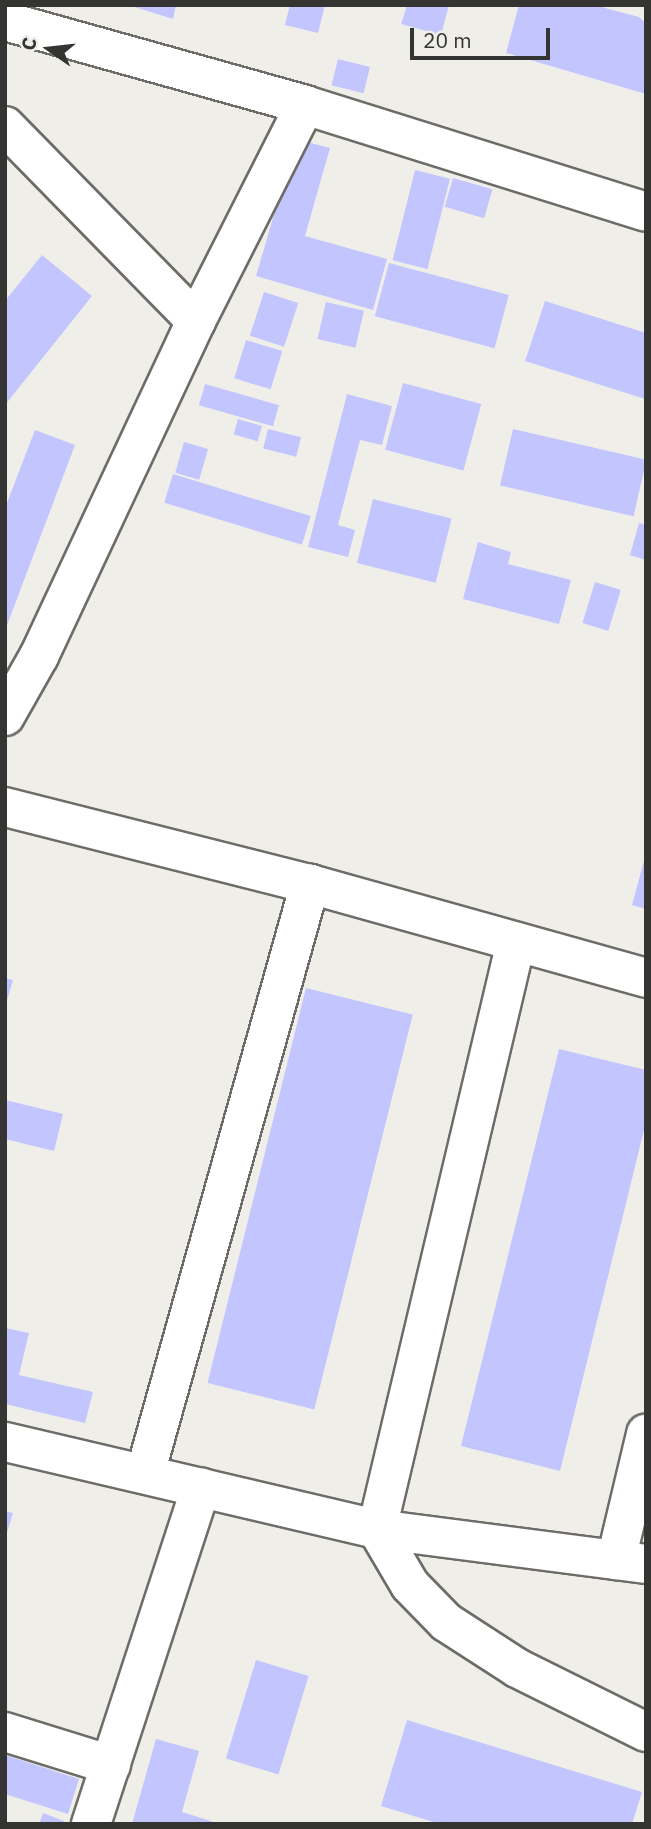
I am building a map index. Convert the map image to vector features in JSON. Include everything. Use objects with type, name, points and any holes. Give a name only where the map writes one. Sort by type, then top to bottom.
[{"type":"street","points":[[5,20],[305,105],[646,212]]},
{"type":"street","points":[[5,716],[39,656],[196,321],[305,105]]},
{"type":"street","points":[[5,125],[196,321]]},
{"type":"street","points":[[5,807],[310,884],[646,978]]},
{"type":"street","points":[[145,1475],[310,884]]},
{"type":"street","points":[[516,942],[377,1528],[410,1584],[446,1622],[517,1668],[646,1732]]},
{"type":"street","points":[[5,1442],[377,1528],[631,1562],[646,1434]]},
{"type":"street","points":[[91,1824],[201,1487]]},
{"type":"street","points":[[5,1731],[111,1765]]},
{"type":"building","points":[[128,5],[176,5],[173,19]]},
{"type":"building","points":[[290,5],[325,5],[318,33],[285,25]]},
{"type":"building","points":[[407,5],[449,5],[441,35],[401,24]]},
{"type":"building","points":[[519,5],[594,5],[639,17],[646,23],[646,94],[506,53]]},
{"type":"building","points":[[338,59],[370,67],[363,93],[331,85]]},
{"type":"building","points":[[296,139],[330,148],[305,236],[387,259],[373,310],[256,276]]},
{"type":"building","points":[[415,170],[450,179],[427,269],[393,260]]},
{"type":"building","points":[[453,178],[492,189],[484,218],[445,207]]},
{"type":"building","points":[[42,255],[92,296],[5,405],[5,301]]},
{"type":"building","points":[[389,263],[509,295],[495,348],[375,316]]},
{"type":"building","points":[[264,292],[298,303],[284,347],[250,336]]},
{"type":"building","points":[[545,301],[646,333],[645,399],[525,361]]},
{"type":"building","points":[[326,302],[364,311],[355,348],[317,339]]},
{"type":"building","points":[[246,340],[282,351],[271,389],[234,378]]},
{"type":"building","points":[[403,383],[481,404],[463,471],[385,450]]},
{"type":"building","points":[[205,384],[279,405],[273,426],[199,405]]},
{"type":"building","points":[[347,394],[392,406],[382,445],[360,440],[338,525],[355,530],[348,557],[308,547]]},
{"type":"building","points":[[238,419],[262,426],[258,441],[234,434]]},
{"type":"building","points":[[268,429],[301,437],[296,457],[263,448]]},
{"type":"building","points":[[513,429],[646,460],[633,516],[500,486]]},
{"type":"building","points":[[35,430],[75,445],[6,628],[5,508]]},
{"type":"building","points":[[184,442],[208,449],[199,480],[175,473]]},
{"type":"building","points":[[173,474],[311,516],[302,545],[164,503]]},
{"type":"building","points":[[373,499],[452,519],[436,583],[357,563]]},
{"type":"building","points":[[639,523],[646,525],[646,560],[630,555]]},
{"type":"building","points":[[478,542],[511,552],[508,564],[571,580],[559,624],[463,599]]},
{"type":"building","points":[[595,582],[621,590],[608,631],[582,623]]},
{"type":"building","points":[[646,857],[646,909],[632,905]]},
{"type":"building","points":[[5,978],[13,980],[6,1004],[5,1004]]},
{"type":"building","points":[[306,988],[413,1015],[314,1410],[208,1383]]},
{"type":"building","points":[[559,1049],[646,1070],[646,1122],[560,1471],[461,1446]]},
{"type":"building","points":[[5,1100],[63,1114],[54,1151],[5,1139]]},
{"type":"building","points":[[5,1328],[29,1333],[19,1375],[93,1392],[85,1423],[5,1404]]},
{"type":"building","points":[[5,1511],[13,1513],[6,1536],[5,1536]]},
{"type":"building","points":[[256,1660],[309,1676],[278,1775],[226,1758]]},
{"type":"building","points":[[407,1720],[642,1792],[632,1824],[440,1824],[381,1806]]},
{"type":"building","points":[[156,1739],[199,1751],[182,1812],[220,1824],[132,1824]]},
{"type":"building","points":[[5,1755],[79,1779],[68,1814],[5,1794]]},
{"type":"building","points":[[43,1813],[64,1821],[63,1824],[39,1824]]}]
